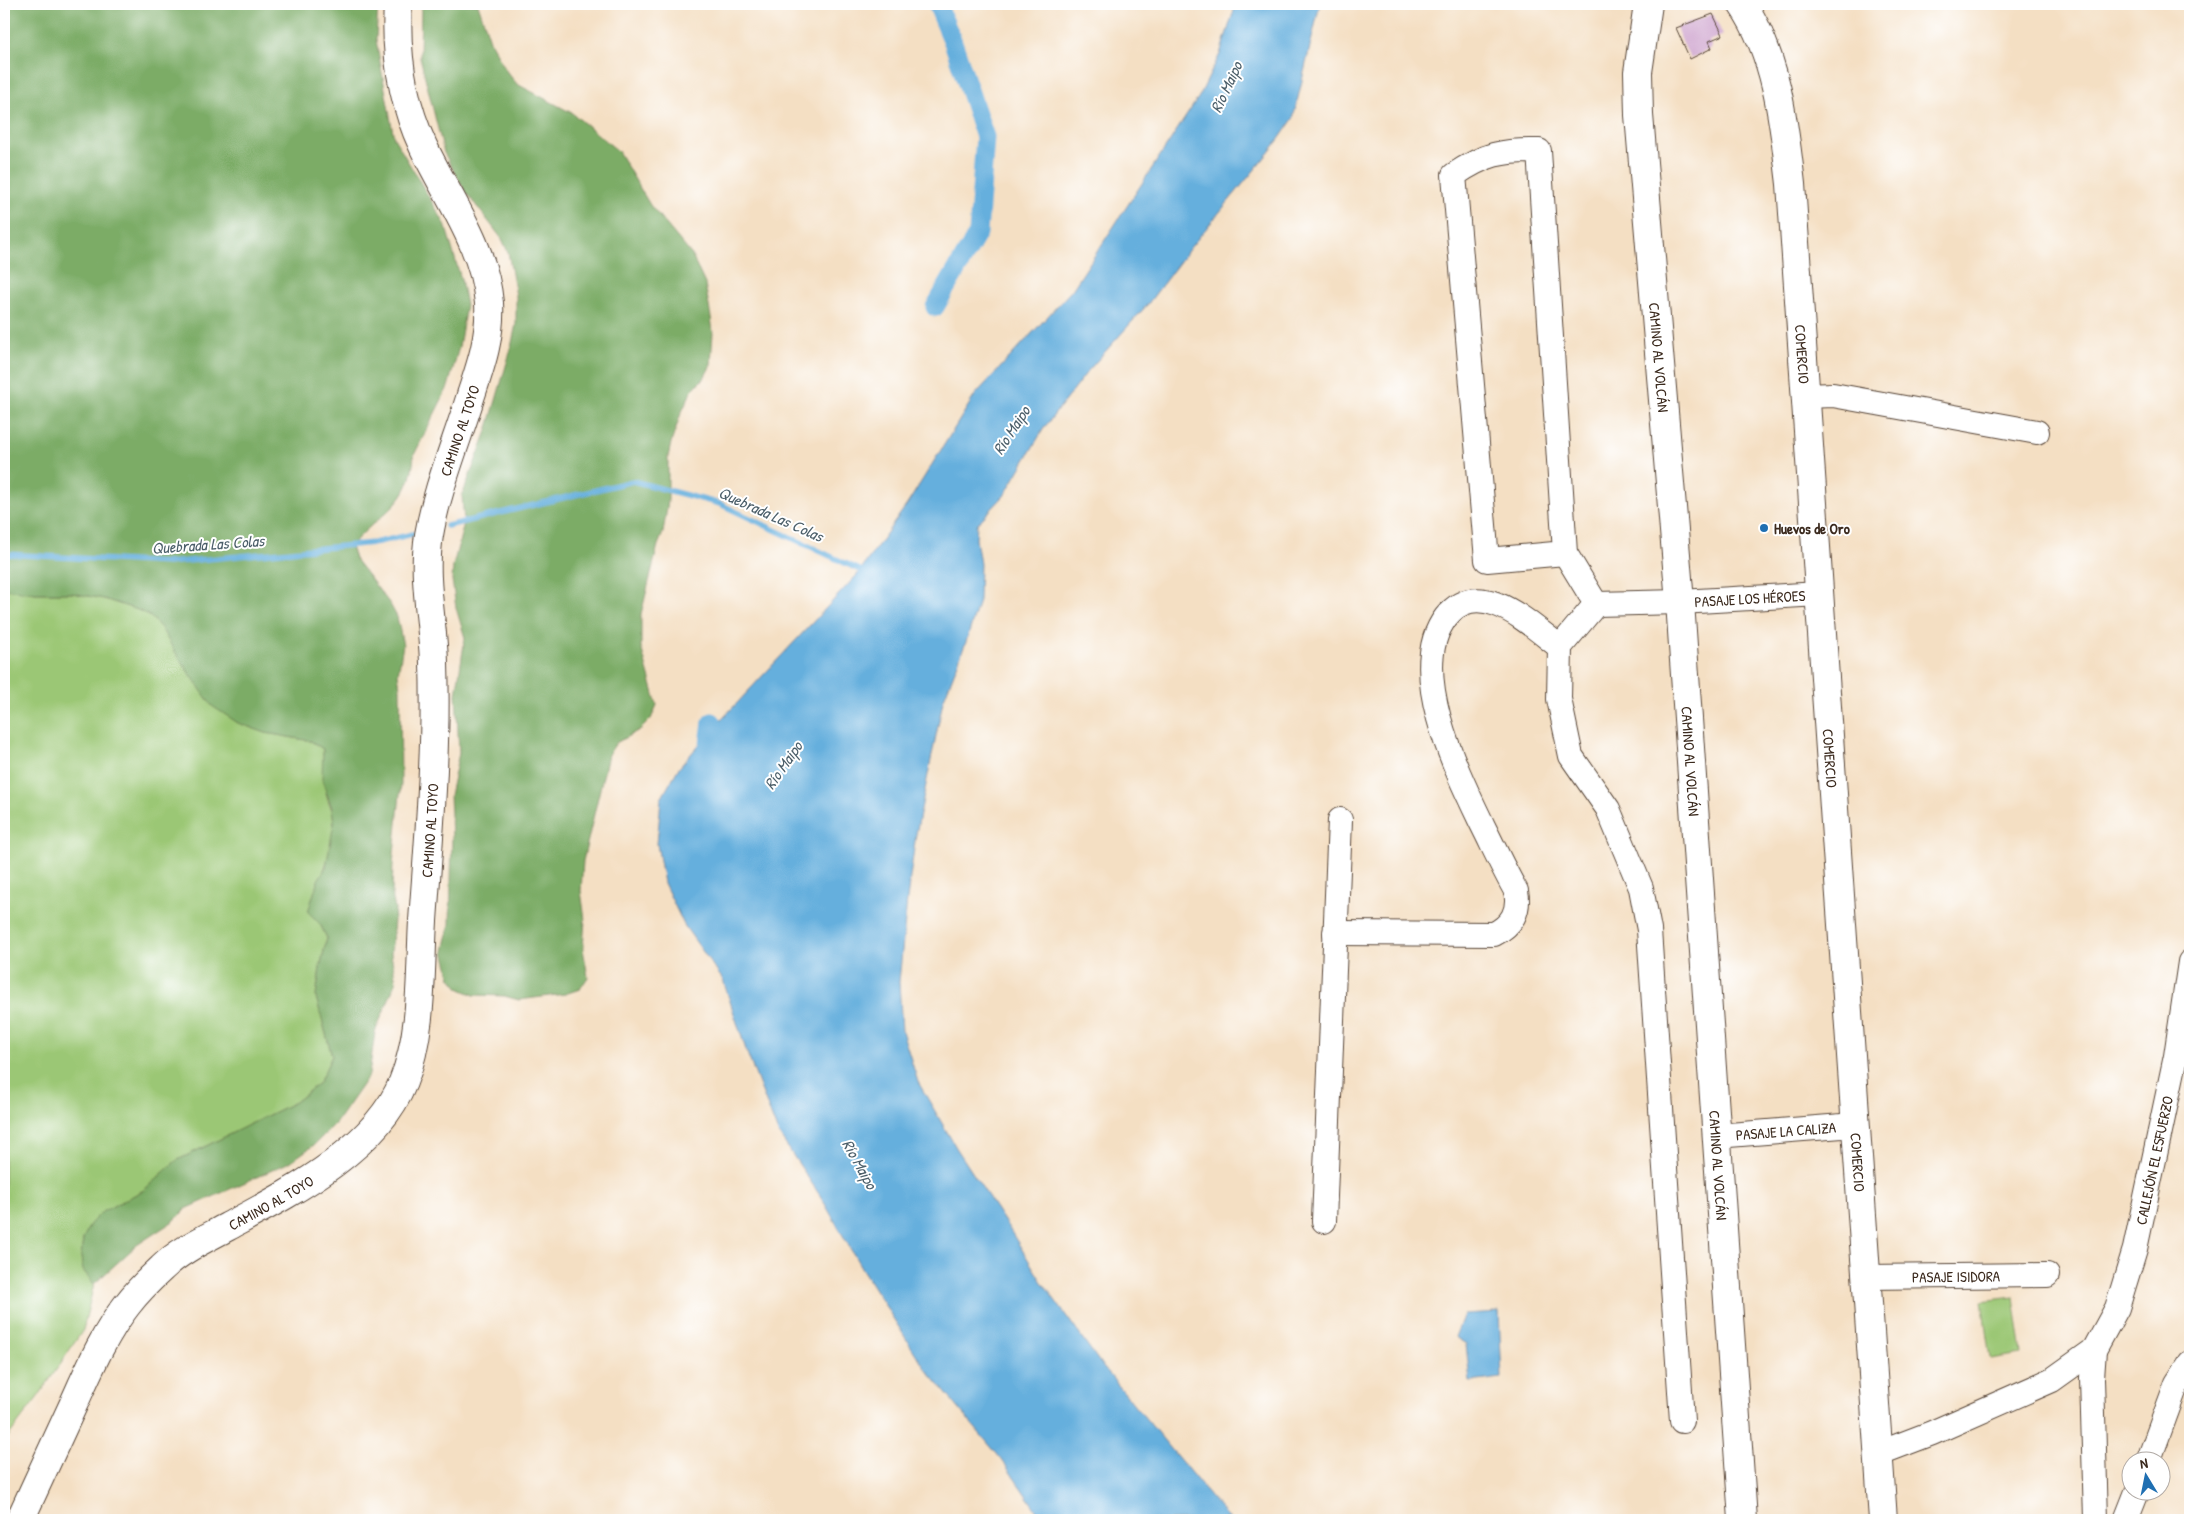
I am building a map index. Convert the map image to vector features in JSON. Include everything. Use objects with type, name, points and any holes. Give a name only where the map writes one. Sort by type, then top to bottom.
[{"type":"main road","name":"CAMINO AL TOYO","points":[[20,1520],[93,1361],[125,1306],[165,1264],[181,1253],[322,1172],[364,1136],[394,1099],[404,1081],[418,1008],[433,751],[434,660],[427,585],[429,537],[438,497],[483,361],[489,322],[485,277],[478,257],[466,228],[424,147],[404,94],[397,45],[398,4]]},
{"type":"main road","name":"COMERCIO","points":[[1742,4],[1761,39],[1774,80],[1791,184],[1882,1520]]},
{"type":"main road","name":"CAMINO AL VOLCÁN","points":[[1652,10],[1638,72],[1639,115],[1680,602],[1743,1520]]},
{"type":"street","points":[[1565,553],[1487,560],[1454,175],[1476,160],[1511,150],[1539,152],[1565,553],[1596,604],[1560,647],[1559,699],[1571,756],[1608,809],[1641,888],[1649,930],[1682,1421]]},
{"type":"street","points":[[1806,396],[1842,396],[2037,432]]},
{"type":"street","name":"PASAJE LOS HÉROES","points":[[1596,604],[1680,602],[1819,594]]},
{"type":"street","points":[[1335,933],[1494,934],[1509,924],[1517,908],[1516,891],[1459,775],[1441,729],[1433,680],[1434,646],[1443,622],[1448,615],[1461,604],[1480,600],[1500,604],[1560,647]]},
{"type":"street","points":[[1324,1221],[1340,820]]},
{"type":"street","name":"CALLEJÓN EL ESFUERZO","points":[[2096,1520],[2092,1378],[2094,1350],[2117,1308],[2135,1249],[2176,1056],[2190,962]]},
{"type":"street","name":"PASAJE LA CALIZA","points":[[1716,1136],[1855,1124]]},
{"type":"street","name":"PASAJE ISIDORA","points":[[1866,1277],[2046,1275]]},
{"type":"street","name":"CALLEJÓN EL ESFUERZO","points":[[1877,1454],[1932,1433],[2052,1380],[2094,1350]]},
{"type":"street","points":[[2152,1452],[2176,1383],[2190,1363]]},
{"type":"street","points":[[2126,1520],[2133,1502]]},
{"type":"green space","points":[[4,4],[378,4],[376,40],[394,138],[445,224],[461,279],[466,305],[459,347],[448,387],[414,455],[412,472],[407,486],[392,507],[351,546],[355,559],[390,604],[397,617],[403,645],[398,674],[400,688],[401,784],[393,864],[392,895],[395,909],[391,954],[396,982],[375,1032],[369,1075],[335,1124],[314,1145],[290,1162],[186,1209],[175,1220],[137,1245],[94,1284],[83,1270],[81,1257],[83,1239],[90,1224],[102,1212],[144,1190],[176,1161],[295,1102],[319,1083],[332,1056],[316,997],[327,938],[320,924],[308,912],[318,880],[326,867],[334,823],[332,808],[322,780],[323,749],[311,741],[266,733],[238,723],[212,706],[161,628],[151,617],[138,610],[104,599],[72,593],[36,593],[4,589]]},
{"type":"green space","points":[[421,4],[478,4],[491,43],[507,72],[517,84],[572,113],[618,151],[650,205],[691,254],[705,284],[713,332],[711,365],[704,378],[692,390],[680,416],[671,443],[668,457],[668,501],[663,533],[658,545],[641,614],[641,647],[657,705],[651,719],[641,729],[616,743],[608,755],[583,861],[581,891],[585,919],[583,949],[588,977],[580,989],[565,994],[519,1000],[504,996],[474,995],[460,989],[451,978],[444,951],[450,924],[452,837],[450,795],[459,753],[456,694],[465,638],[456,608],[452,580],[453,566],[464,523],[462,496],[487,431],[510,352],[516,324],[516,296],[508,252],[502,239],[465,191],[444,153],[420,57]]},
{"type":"green space","points":[[4,589],[36,593],[72,593],[104,599],[138,610],[151,617],[161,628],[187,670],[226,714],[238,723],[266,733],[311,741],[323,749],[325,787],[334,822],[325,868],[308,912],[320,924],[327,938],[316,997],[332,1056],[319,1083],[295,1102],[176,1161],[144,1190],[102,1212],[83,1239],[81,1257],[83,1270],[94,1284],[83,1330],[38,1397],[4,1442]]},
{"type":"green space","points":[[2014,1297],[2022,1354],[1990,1359],[1982,1301]]},
{"type":"water","name":"Río Maipo","points":[[1236,4],[1320,4],[1293,119],[1275,145],[1190,248],[1147,305],[1087,372],[1044,428],[1004,496],[977,524],[976,539],[980,564],[979,601],[966,642],[943,701],[916,834],[907,899],[899,982],[902,1031],[918,1082],[957,1149],[1042,1282],[1103,1367],[1230,1520],[1043,1520],[1002,1460],[924,1367],[862,1269],[821,1197],[778,1133],[747,1053],[723,980],[684,925],[664,883],[657,844],[661,799],[678,769],[709,733],[857,575],[908,503],[975,395],[1072,290],[1200,95],[1220,54]]},
{"type":"water","points":[[1499,1312],[1502,1378],[1470,1382],[1466,1344],[1455,1337],[1464,1314]]},
{"type":"building","points":[[1713,14],[1723,35],[1709,41],[1712,48],[1690,59],[1676,28]]},
{"type":"waterway","points":[[935,307],[978,233],[985,137],[953,42],[937,4]]},
{"type":"waterway","name":"Quebrada Las Colas","points":[[447,526],[633,481],[720,504],[866,573]]},
{"type":"waterway","name":"Quebrada Las Colas","points":[[4,554],[168,563],[374,543],[413,534]]},
{"type":"waterway","points":[[707,759],[712,722]]},
{"type":"place","name":"Huevos de Oro","points":[[1764,528]]}]
